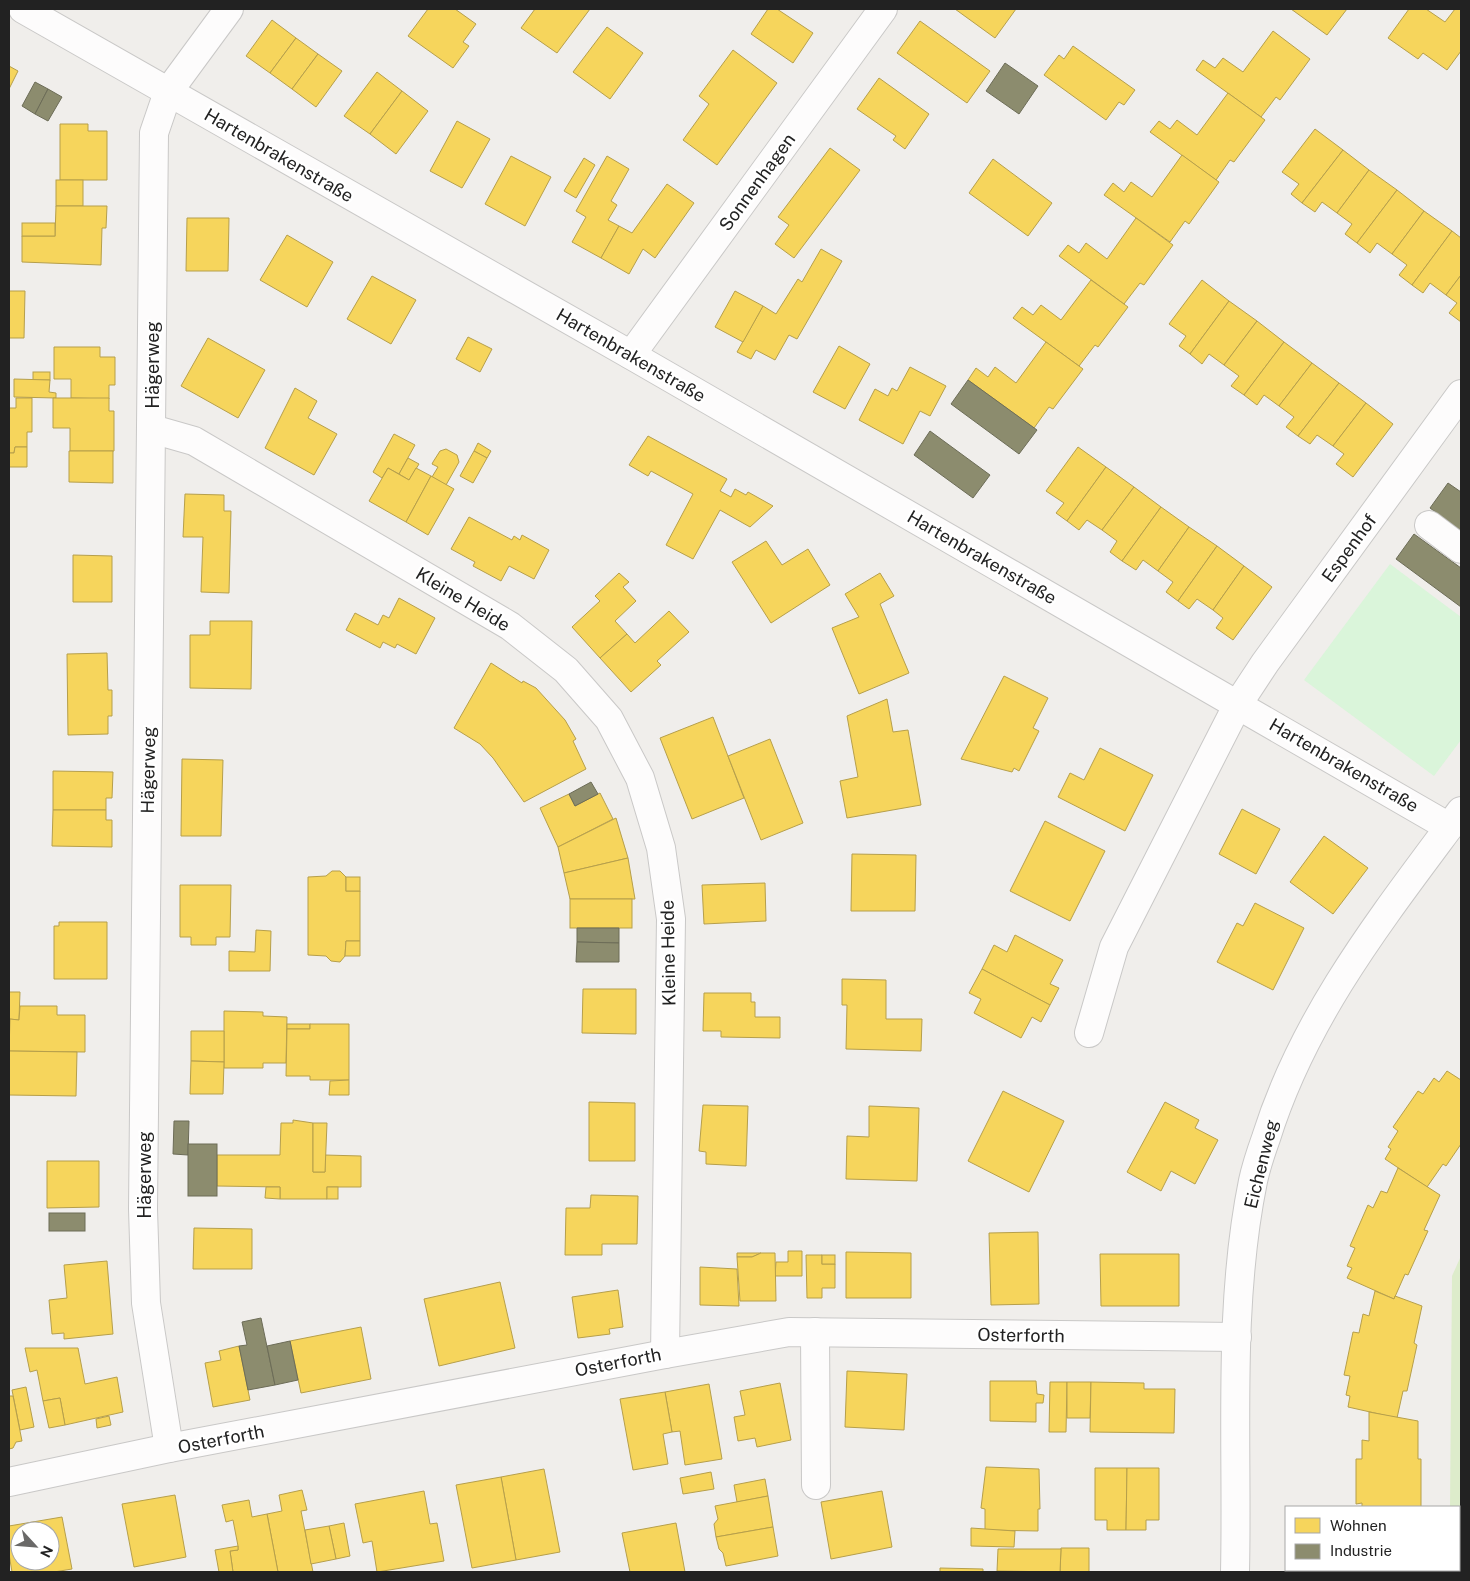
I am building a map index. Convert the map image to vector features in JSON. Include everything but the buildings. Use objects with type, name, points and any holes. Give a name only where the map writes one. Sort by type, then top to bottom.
[{"type":"street","name":"Hartenbrakenstraße","points":[[23,9],[631,355],[1238,704],[1455,819]]},
{"type":"street","name":"Hägerweg","points":[[169,1448],[146,1303],[143,1209],[154,133],[168,92],[229,9]]},
{"type":"street","name":"Sonnenhagen","points":[[631,355],[883,9]]},
{"type":"street","name":"Espenhof","points":[[1238,704],[1265,663],[1461,394]]},
{"type":"street","name":"Kleine Heide","points":[[152,429],[194,441],[510,626],[566,670],[609,719],[643,786],[661,848],[671,919],[664,1354]]},
{"type":"street","points":[[1429,525],[1461,549]]},
{"type":"street","points":[[1089,1034],[1114,947],[1238,704]]},
{"type":"street","name":"Eichenweg","points":[[1236,1572],[1237,1337],[1241,1255],[1253,1180],[1275,1109],[1309,1031],[1354,957],[1455,819]]},
{"type":"street","name":"Osterforth","points":[[9,1482],[169,1448],[789,1332],[1237,1337]]},
{"type":"street","points":[[815,1332],[816,1485]]},
{"type":"green space","points":[[1390,564],[1461,617],[1461,740],[1434,776],[1304,680]]},
{"type":"green space","points":[[1461,1256],[1461,1560],[1460,1506],[1450,1506],[1452,1276]]}]
